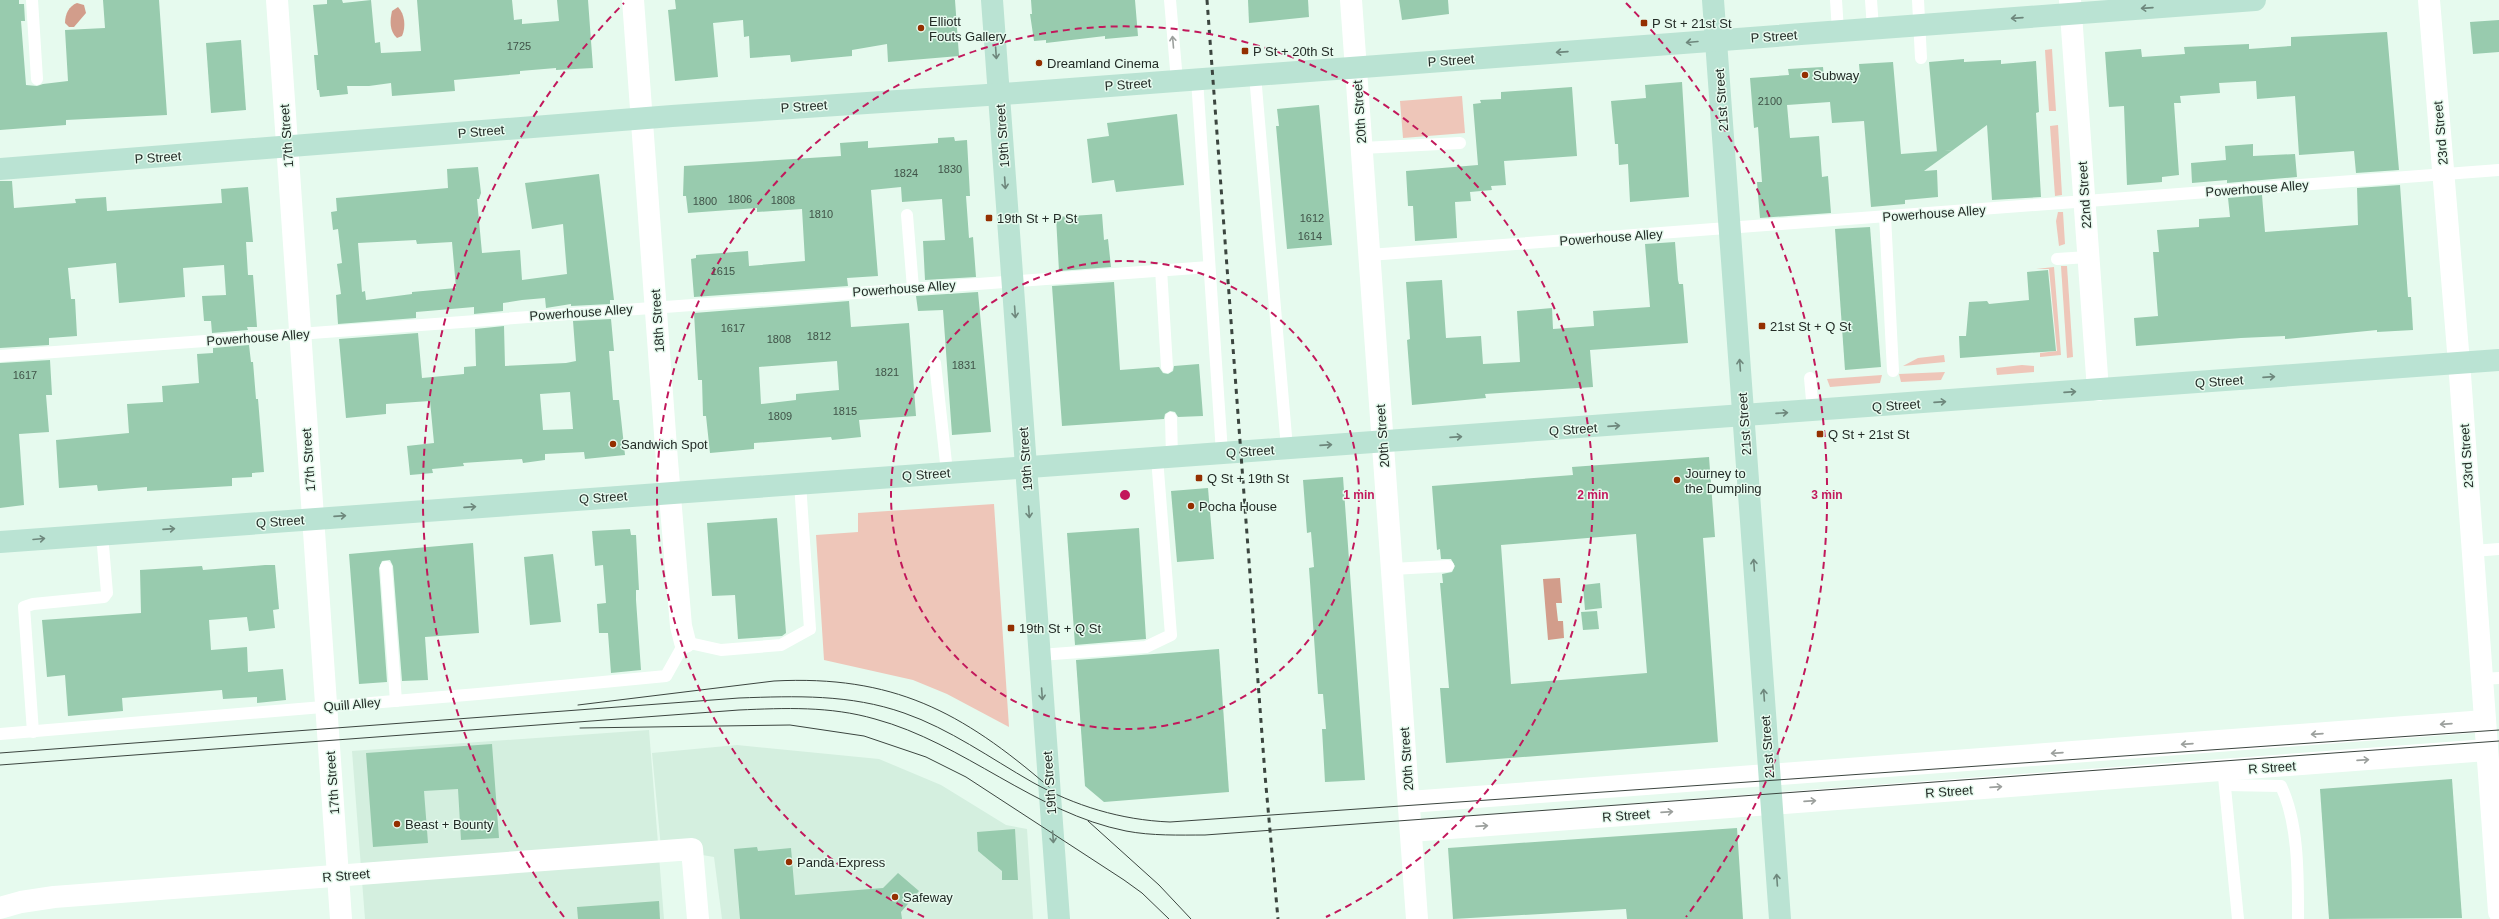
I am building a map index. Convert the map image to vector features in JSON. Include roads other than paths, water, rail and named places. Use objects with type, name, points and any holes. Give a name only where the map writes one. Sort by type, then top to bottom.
[{"type":"main road","name":"19th Street","points":[[992,0],[1059,919]]},
{"type":"main road","name":"21st Street","points":[[1713,0],[1780,919]]},
{"type":"main road","name":"P Street","points":[[0,169],[641,119],[999,94],[1919,25],[2070,7],[2255,0]]},
{"type":"main road","name":"Q Street","points":[[0,542],[312,518],[947,472],[1026,468],[2499,360]]},
{"type":"street","name":"17th Street","points":[[277,0],[341,919]]},
{"type":"street","name":"18th Street","points":[[633,0],[670,493],[681,626],[685,642]]},
{"type":"street","name":"20th Street","points":[[1351,0],[1417,919]]},
{"type":"street","name":"23rd Street","points":[[2429,0],[2473,551],[2490,678],[2485,721],[2499,912]]},
{"type":"street","name":"22nd Street","points":[[2070,7],[2098,390]]},
{"type":"street","points":[[1409,802],[2485,721]]},
{"type":"street","name":"R Street","points":[[1411,831],[1772,804],[2224,778],[2487,750]]},
{"type":"street","name":"R Street","points":[[0,908],[21,902],[54,897],[338,875],[693,844],[698,919]]},
{"type":"lane","points":[[32,0],[37,79]]},
{"type":"lane","points":[[1170,0],[1187,80],[1210,266],[1222,453]]},
{"type":"lane","points":[[1836,0],[1838,31]]},
{"type":"lane","points":[[1871,0],[1873,28]]},
{"type":"lane","points":[[1918,0],[1921,58]]},
{"type":"lane","points":[[1255,75],[1287,448]]},
{"type":"lane","points":[[1362,148],[1460,143]]},
{"type":"lane","name":"Powerhouse Alley","points":[[1369,255],[2499,170]]},
{"type":"lane","points":[[907,215],[913,288]]},
{"type":"lane","points":[[1885,216],[1893,371]]},
{"type":"lane","points":[[2057,259],[2088,257]]},
{"type":"lane","name":"Powerhouse Alley","points":[[0,356],[1210,266]]},
{"type":"lane","points":[[1161,269],[1168,366]]},
{"type":"lane","points":[[935,363],[947,472]]},
{"type":"lane","points":[[1810,378],[1813,411]]},
{"type":"lane","points":[[1040,655],[1146,647],[1171,635],[1164,458],[1171,418]]},
{"type":"lane","points":[[685,642],[721,650],[781,645],[810,628],[800,483]]},
{"type":"lane","points":[[33,732],[24,607],[33,604],[104,597],[107,593],[102,534]]},
{"type":"lane","points":[[2473,551],[2499,549]]},
{"type":"lane","points":[[1392,569],[1448,566]]},
{"type":"lane","points":[[386,567],[396,701]]},
{"type":"lane","name":"Quill Alley","points":[[0,734],[396,701],[666,676],[685,642]]},
{"type":"lane","points":[[2238,919],[2224,778],[2281,786],[2288,799],[2298,872],[2298,919]]},
{"type":"tram line","points":[[578,705],[774,681],[816,681],[855,684],[890,692],[923,703],[955,718],[1017,760],[1049,787]]},
{"type":"tram line","points":[[0,753],[739,698],[802,697],[843,699],[884,707],[904,713],[938,727],[970,744],[1048,791],[1082,805],[1116,815],[1152,821],[1170,822],[2499,730]]},
{"type":"tram line","points":[[0,765],[739,710],[807,709],[858,715],[908,730],[970,760],[1030,794],[1093,822],[1136,833],[1205,835],[2499,741]]},
{"type":"tram line","points":[[580,728],[790,725],[864,736],[926,757],[966,777],[1124,880],[1142,893],[1169,919]]},
{"type":"tram line","points":[[1088,821],[1159,885],[1191,919]]},
{"type":"railway","points":[[1207,0],[1265,775],[1278,919]]},
{"type":"place","name":"P St + 21st St","points":[[1644,23]]},
{"type":"place","name":"Elliott Fouts Gallery","points":[[921,28]]},
{"type":"place","name":"P St + 20th St","points":[[1245,51]]},
{"type":"place","name":"Dreamland Cinema","points":[[1039,63]]},
{"type":"place","name":"Subway","points":[[1805,75]]},
{"type":"place","name":"19th St + P St","points":[[989,218]]},
{"type":"place","name":"21st St + Q St","points":[[1762,326]]},
{"type":"place","name":"Q St + 21st St","points":[[1820,434]]},
{"type":"place","name":"Sandwich Spot","points":[[613,444]]},
{"type":"place","name":"Q St + 19th St","points":[[1199,478]]},
{"type":"place","name":"Journey to the Dumpling","points":[[1677,480]]},
{"type":"place","name":"Pocha House","points":[[1191,506]]},
{"type":"place","name":"19th St + Q St","points":[[1011,628]]},
{"type":"place","name":"Beast + Bounty","points":[[397,824]]},
{"type":"place","name":"Panda Express","points":[[789,862]]},
{"type":"place","name":"Safeway","points":[[895,897]]}]
